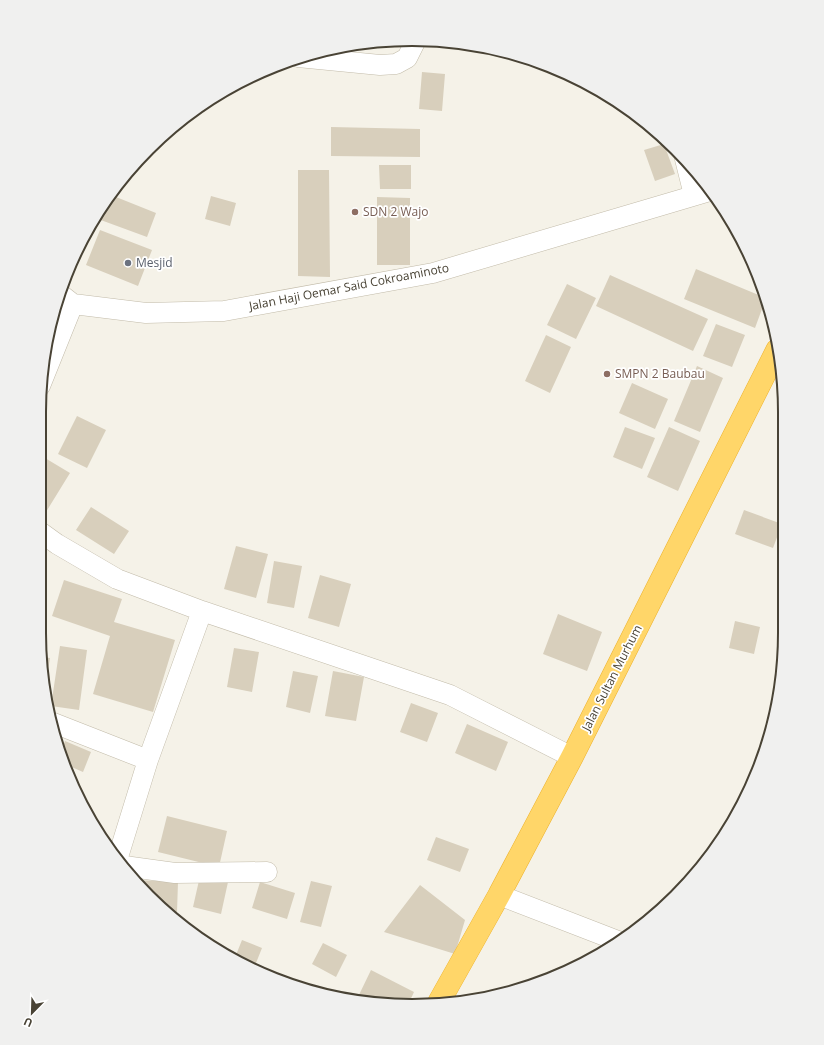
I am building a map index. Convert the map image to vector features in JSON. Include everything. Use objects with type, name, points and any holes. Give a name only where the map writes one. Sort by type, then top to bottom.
[{"type":"highway","name":"Jalan Sultan Murhum","points":[[442,998],[499,895],[572,757],[774,357]]},
{"type":"street","points":[[313,59],[380,65],[396,64],[407,58],[413,46]]},
{"type":"street","points":[[697,183],[702,193]]},
{"type":"street","name":"Jalan Haji Oemar Said Cokroaminoto","points":[[66,298],[146,313],[224,311],[433,273],[702,193]]},
{"type":"street","points":[[52,349],[66,298]]},
{"type":"street","points":[[46,536],[117,579],[202,610],[450,694],[572,757]]},
{"type":"street","points":[[119,852],[148,760],[202,610]]},
{"type":"street","points":[[57,724],[148,760]]},
{"type":"street","points":[[131,867],[175,873],[267,872]]},
{"type":"street","points":[[499,895],[612,939]]},
{"type":"building","points":[[422,72],[445,74],[442,111],[419,109]]},
{"type":"building","points":[[331,127],[420,129],[420,157],[331,156]]},
{"type":"building","points":[[662,145],[666,148],[675,174],[655,181],[644,150]]},
{"type":"building","points":[[379,165],[411,165],[411,189],[380,189]]},
{"type":"building","points":[[298,170],[329,170],[330,277],[298,276]]},
{"type":"building","points":[[211,196],[236,203],[230,226],[205,219]]},
{"type":"building","points":[[116,197],[156,213],[147,237],[101,220]]},
{"type":"building","points":[[377,197],[410,198],[410,265],[377,265]]},
{"type":"building","points":[[100,230],[152,250],[138,286],[86,265]]},
{"type":"building","points":[[696,269],[759,295],[763,307],[755,328],[684,299]]},
{"type":"building","points":[[610,275],[708,319],[693,351],[596,306]]},
{"type":"building","points":[[567,284],[596,298],[576,339],[547,325]]},
{"type":"building","points":[[716,324],[745,335],[732,367],[703,356]]},
{"type":"building","points":[[546,335],[571,347],[550,393],[525,381]]},
{"type":"building","points":[[697,366],[723,378],[700,432],[674,421]]},
{"type":"building","points":[[632,383],[668,399],[655,429],[619,413]]},
{"type":"building","points":[[77,416],[106,430],[87,468],[58,454]]},
{"type":"building","points":[[625,427],[655,438],[642,469],[613,457]]},
{"type":"building","points":[[669,427],[700,441],[678,491],[647,477]]},
{"type":"building","points":[[46,459],[70,473],[46,512]]},
{"type":"building","points":[[91,507],[129,531],[114,554],[76,530]]},
{"type":"building","points":[[744,510],[778,523],[778,535],[773,548],[735,534]]},
{"type":"building","points":[[236,546],[268,554],[256,598],[224,589]]},
{"type":"building","points":[[274,561],[302,566],[294,608],[267,603]]},
{"type":"building","points":[[320,575],[351,584],[339,627],[308,618]]},
{"type":"building","points":[[64,580],[122,599],[114,622],[175,640],[153,712],[93,694],[110,636],[52,616]]},
{"type":"building","points":[[558,614],[602,632],[587,671],[543,654]]},
{"type":"building","points":[[735,621],[760,627],[754,654],[729,648]]},
{"type":"building","points":[[60,646],[87,650],[79,710],[53,706],[52,699]]},
{"type":"building","points":[[234,648],[259,652],[252,692],[227,687]]},
{"type":"building","points":[[47,658],[50,658],[48,670]]},
{"type":"building","points":[[293,671],[318,676],[310,713],[286,707]]},
{"type":"building","points":[[333,671],[364,677],[356,721],[325,716]]},
{"type":"building","points":[[411,703],[438,713],[427,742],[400,732]]},
{"type":"building","points":[[467,724],[508,742],[496,771],[455,753]]},
{"type":"building","points":[[65,741],[91,752],[83,772],[72,767],[63,746]]},
{"type":"building","points":[[167,816],[227,831],[219,867],[158,852]]},
{"type":"building","points":[[436,837],[469,849],[460,872],[427,860]]},
{"type":"building","points":[[200,876],[228,882],[221,914],[193,907]]},
{"type":"building","points":[[143,880],[178,882],[177,912],[153,892]]},
{"type":"building","points":[[311,881],[332,886],[321,927],[300,922]]},
{"type":"building","points":[[260,882],[295,893],[287,919],[252,908]]},
{"type":"building","points":[[420,885],[465,920],[455,954],[384,932]]},
{"type":"building","points":[[242,940],[262,948],[256,964],[236,954]]},
{"type":"building","points":[[323,943],[347,955],[336,977],[312,964]]},
{"type":"building","points":[[371,970],[414,992],[411,999],[359,995]]},
{"type":"place","name":"SDN 2 Wajo","points":[[355,212]]},
{"type":"place","name":"Mesjid","points":[[128,263]]},
{"type":"place","name":"SMPN 2 Baubau","points":[[607,374]]}]
